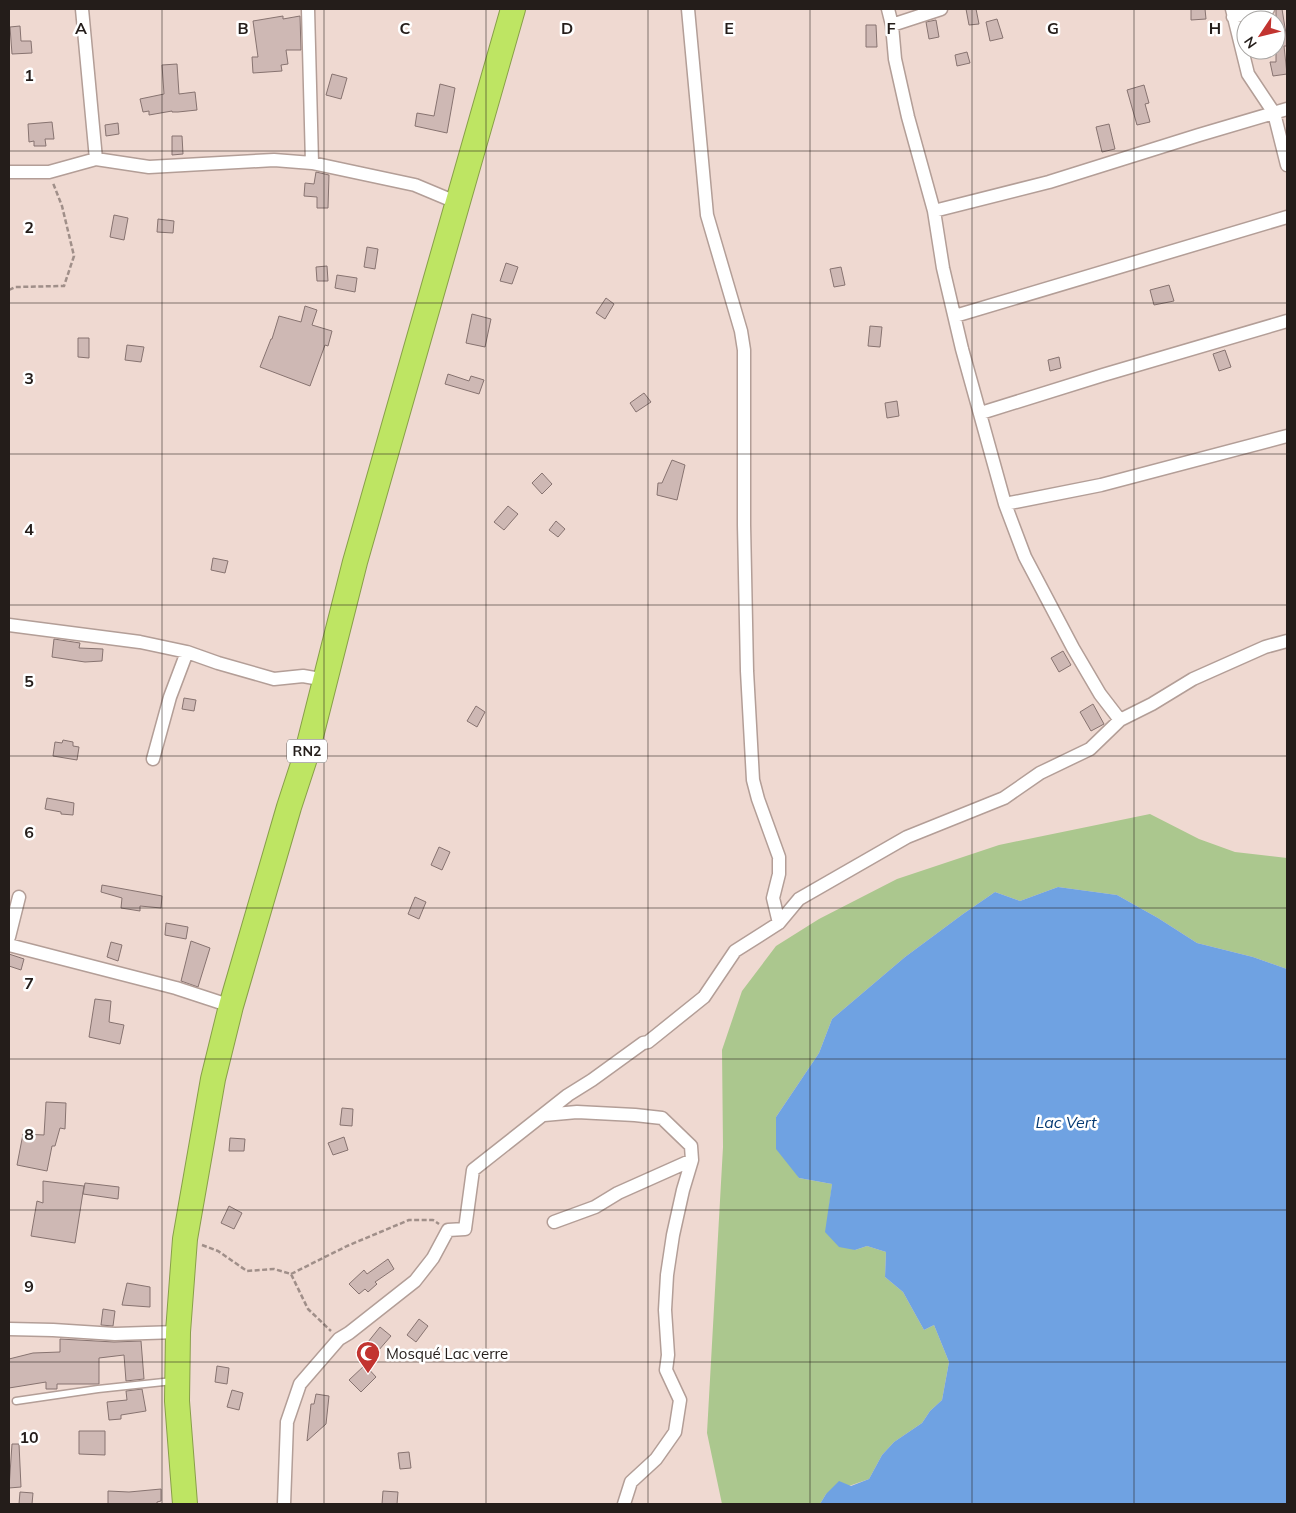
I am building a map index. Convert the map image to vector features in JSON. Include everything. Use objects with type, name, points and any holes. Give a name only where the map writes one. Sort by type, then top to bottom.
[{"type":"highway","name":"RN2","points":[[186,1504],[182,1481],[177,1381],[178,1332],[185,1239],[213,1079],[231,1006],[307,752],[355,562],[513,9]]},
{"type":"street","points":[[82,9],[96,159]]},
{"type":"street","points":[[308,9],[312,163]]},
{"type":"street","points":[[688,9],[707,215],[744,350],[744,535],[747,671],[753,770],[758,799],[779,857],[779,874],[773,898],[779,923]]},
{"type":"street","points":[[888,9],[892,25],[895,59],[934,211],[943,268],[962,349],[1005,504],[1025,558],[1073,648],[1100,694],[1120,720]]},
{"type":"street","points":[[892,25],[941,9]]},
{"type":"street","points":[[1268,9],[1233,13],[1248,74],[1274,113],[1287,165]]},
{"type":"street","points":[[934,211],[1049,182],[1287,109]]},
{"type":"street","points":[[9,172],[49,172],[96,159],[149,167],[274,160],[312,163],[415,185],[458,203]]},
{"type":"street","points":[[955,316],[1287,217]]},
{"type":"street","points":[[981,413],[1287,321]]},
{"type":"street","points":[[1005,504],[1101,484],[1287,436]]},
{"type":"street","points":[[9,625],[140,642],[187,652],[218,663],[274,678],[303,676],[326,680]]},
{"type":"street","points":[[284,1504],[287,1422],[300,1384],[339,1339],[414,1281],[433,1258],[448,1230],[465,1229],[473,1170],[568,1095],[643,1043],[648,1042],[704,997],[736,951],[779,923],[799,899],[907,837],[1004,798],[1040,774],[1090,749],[1120,720],[1193,680],[1266,648],[1287,642]]},
{"type":"street","points":[[154,759],[170,698],[187,652]]},
{"type":"street","points":[[9,937],[19,897]]},
{"type":"street","points":[[9,945],[176,988],[231,1006]]},
{"type":"street","points":[[544,1115],[578,1112],[662,1118],[691,1146],[692,1160],[673,1235],[667,1275],[665,1310],[668,1355],[666,1370],[680,1400],[675,1432],[656,1458],[631,1482],[624,1504]]},
{"type":"street","points":[[554,1222],[595,1207],[618,1193],[692,1160]]},
{"type":"street","points":[[9,1329],[115,1334],[178,1332]]},
{"type":"lane","points":[[16,1401],[177,1381]]},
{"type":"path","points":[[9,290],[15,287],[64,286],[74,256],[62,206],[49,172]]},
{"type":"path","points":[[185,1239],[218,1251],[247,1271],[274,1269],[291,1274],[347,1246],[409,1220],[433,1220],[448,1230]]},
{"type":"path","points":[[291,1274],[308,1309],[339,1339]]},
{"type":"green space","points":[[1150,814],[1199,839],[1235,852],[1287,858],[1287,969],[1253,957],[1197,943],[1117,895],[1058,887],[1020,901],[995,892],[905,957],[832,1019],[819,1053],[776,1117],[799,1178],[832,1184],[826,1232],[855,1250],[867,1246],[886,1252],[885,1277],[903,1292],[924,1330],[934,1325],[949,1362],[942,1400],[930,1411],[922,1423],[894,1442],[882,1455],[869,1479],[826,1494],[820,1504],[722,1504],[707,1433],[723,1147],[722,1050],[742,991],[776,946],[819,919],[897,879],[999,845]]},
{"type":"water","name":"Lac Vert","points":[[1058,887],[1117,895],[1197,943],[1253,957],[1287,969],[1287,1504],[820,1504],[826,1494],[839,1481],[851,1486],[869,1479],[882,1455],[894,1442],[922,1423],[930,1411],[942,1400],[949,1362],[934,1325],[924,1330],[903,1292],[885,1277],[886,1252],[867,1246],[855,1250],[839,1247],[825,1232],[832,1184],[799,1178],[776,1149],[776,1117],[819,1053],[832,1019],[905,957],[995,892],[1020,901]]},
{"type":"building","points":[[966,9],[976,9],[979,24],[969,25]]},
{"type":"building","points":[[1191,9],[1205,9],[1206,19],[1191,20]]},
{"type":"building","points":[[283,16],[283,19],[300,16],[301,50],[286,50],[288,64],[281,65],[282,71],[253,73],[252,57],[258,57],[253,21]]},
{"type":"building","points":[[997,19],[1003,38],[990,41],[986,22]]},
{"type":"building","points":[[936,20],[939,37],[929,39],[926,22]]},
{"type":"building","points":[[866,25],[876,25],[877,47],[866,47]]},
{"type":"building","points":[[20,26],[21,41],[31,41],[32,53],[12,54],[10,27]]},
{"type":"building","points":[[967,52],[970,63],[957,66],[955,55]]},
{"type":"building","points":[[1276,60],[1286,60],[1287,74],[1273,76],[1270,62],[1276,62]]},
{"type":"building","points":[[177,64],[179,94],[195,92],[197,110],[172,111],[149,115],[149,111],[143,112],[140,99],[164,94],[162,65]]},
{"type":"building","points":[[332,74],[347,78],[341,99],[326,95]]},
{"type":"building","points":[[440,84],[455,88],[447,133],[415,126],[417,113],[434,116]]},
{"type":"building","points":[[1144,85],[1149,103],[1145,104],[1150,122],[1137,125],[1127,90]]},
{"type":"building","points":[[52,122],[54,139],[45,139],[46,146],[34,146],[34,141],[29,142],[28,124]]},
{"type":"building","points":[[118,123],[119,134],[106,136],[105,125]]},
{"type":"building","points":[[1109,124],[1115,149],[1102,152],[1096,127]]},
{"type":"building","points":[[172,136],[182,136],[183,154],[172,155]]},
{"type":"building","points":[[316,172],[329,175],[328,208],[317,208],[317,197],[304,196],[305,183],[314,184]]},
{"type":"building","points":[[114,215],[128,218],[124,240],[110,237]]},
{"type":"building","points":[[158,219],[174,221],[173,233],[157,232]]},
{"type":"building","points":[[367,247],[378,249],[375,269],[364,267]]},
{"type":"building","points":[[506,263],[518,267],[512,284],[500,281]]},
{"type":"building","points":[[327,266],[328,281],[317,281],[316,267]]},
{"type":"building","points":[[841,267],[845,285],[834,287],[830,269]]},
{"type":"building","points":[[337,275],[357,278],[355,292],[335,288]]},
{"type":"building","points":[[1169,285],[1174,301],[1154,305],[1150,290]]},
{"type":"building","points":[[606,298],[614,304],[605,319],[596,313]]},
{"type":"building","points":[[305,306],[317,310],[312,325],[332,331],[328,346],[325,345],[310,386],[260,367],[279,316],[301,322]]},
{"type":"building","points":[[472,314],[491,319],[485,347],[466,343]]},
{"type":"building","points":[[870,326],[882,327],[880,347],[868,346]]},
{"type":"building","points":[[78,338],[89,338],[89,358],[78,357]]},
{"type":"building","points":[[127,345],[144,347],[141,362],[125,360]]},
{"type":"building","points":[[1225,350],[1231,367],[1219,371],[1213,354]]},
{"type":"building","points":[[1059,357],[1061,368],[1050,371],[1048,360]]},
{"type":"building","points":[[448,374],[469,381],[471,376],[484,380],[479,394],[445,384]]},
{"type":"building","points":[[644,393],[651,402],[636,412],[630,403]]},
{"type":"building","points":[[897,401],[899,416],[887,418],[885,403]]},
{"type":"building","points":[[672,460],[685,465],[677,500],[657,495],[658,483],[662,483]]},
{"type":"building","points":[[542,473],[552,484],[542,494],[532,483]]},
{"type":"building","points":[[508,506],[518,514],[504,530],[494,522]]},
{"type":"building","points":[[556,521],[565,529],[558,537],[549,530]]},
{"type":"building","points":[[213,558],[228,561],[225,573],[211,570]]},
{"type":"building","points":[[54,639],[80,643],[79,648],[103,649],[102,661],[85,662],[52,657]]},
{"type":"building","points":[[1063,651],[1071,665],[1059,672],[1051,658]]},
{"type":"building","points":[[184,698],[196,700],[194,711],[182,709]]},
{"type":"building","points":[[1093,704],[1104,724],[1091,731],[1080,712]]},
{"type":"building","points":[[476,706],[485,712],[477,727],[467,721]]},
{"type":"building","points":[[63,740],[73,742],[73,746],[79,747],[77,760],[53,756],[55,742],[62,743]]},
{"type":"building","points":[[47,798],[74,803],[73,815],[61,814],[61,812],[45,809]]},
{"type":"building","points":[[439,847],[450,852],[442,870],[431,865]]},
{"type":"building","points":[[102,885],[162,896],[161,908],[140,906],[140,911],[121,908],[122,898],[101,892]]},
{"type":"building","points":[[415,897],[426,902],[419,919],[408,914]]},
{"type":"building","points":[[166,923],[188,927],[186,939],[165,935]]},
{"type":"building","points":[[191,941],[210,948],[198,987],[181,981]]},
{"type":"building","points":[[111,942],[122,945],[118,961],[107,957]]},
{"type":"building","points":[[9,954],[24,959],[21,970],[9,966]]},
{"type":"building","points":[[95,999],[111,1001],[109,1022],[124,1025],[120,1044],[89,1037]]},
{"type":"building","points":[[46,1102],[66,1103],[65,1129],[60,1128],[55,1146],[52,1146],[47,1171],[17,1165],[23,1134],[44,1135]]},
{"type":"building","points":[[342,1108],[353,1109],[352,1126],[340,1125]]},
{"type":"building","points":[[344,1137],[348,1150],[333,1155],[328,1143]]},
{"type":"building","points":[[230,1138],[245,1139],[244,1151],[229,1151]]},
{"type":"building","points":[[43,1181],[84,1186],[75,1243],[31,1236],[37,1201],[43,1203]]},
{"type":"building","points":[[85,1183],[119,1187],[118,1199],[83,1194]]},
{"type":"building","points":[[229,1206],[242,1213],[234,1229],[221,1223]]},
{"type":"building","points":[[388,1259],[394,1269],[375,1282],[377,1284],[368,1292],[365,1289],[359,1294],[349,1284],[364,1270],[367,1274]]},
{"type":"building","points":[[127,1283],[150,1287],[150,1307],[122,1305]]},
{"type":"building","points":[[103,1309],[115,1311],[113,1326],[101,1325]]},
{"type":"building","points":[[419,1319],[428,1326],[416,1342],[407,1335]]},
{"type":"building","points":[[380,1327],[391,1336],[378,1351],[368,1342]]},
{"type":"building","points":[[60,1339],[114,1342],[141,1341],[144,1379],[126,1381],[124,1355],[99,1358],[99,1384],[57,1384],[57,1389],[46,1389],[46,1382],[9,1388],[9,1359],[33,1353],[60,1352]]},
{"type":"building","points":[[365,1365],[376,1377],[361,1392],[349,1380]]},
{"type":"building","points":[[217,1366],[229,1368],[227,1384],[215,1382]]},
{"type":"building","points":[[142,1389],[146,1411],[121,1415],[121,1419],[109,1420],[107,1402],[127,1400],[126,1391]]},
{"type":"building","points":[[232,1390],[243,1393],[239,1410],[227,1407]]},
{"type":"building","points":[[316,1394],[329,1396],[326,1424],[307,1441],[311,1404],[314,1404]]},
{"type":"building","points":[[79,1431],[105,1431],[105,1455],[79,1454]]},
{"type":"building","points":[[12,1444],[19,1444],[21,1487],[9,1488]]},
{"type":"building","points":[[409,1452],[411,1468],[400,1469],[398,1453]]},
{"type":"building","points":[[161,1489],[161,1501],[157,1502],[157,1504],[108,1504],[108,1491],[129,1492]]},
{"type":"building","points":[[383,1491],[398,1492],[397,1504],[382,1504]]},
{"type":"building","points":[[20,1492],[33,1493],[32,1504],[19,1504]]},
{"type":"place","name":"Mosqué Lac verre","points":[[368,1374]]}]
